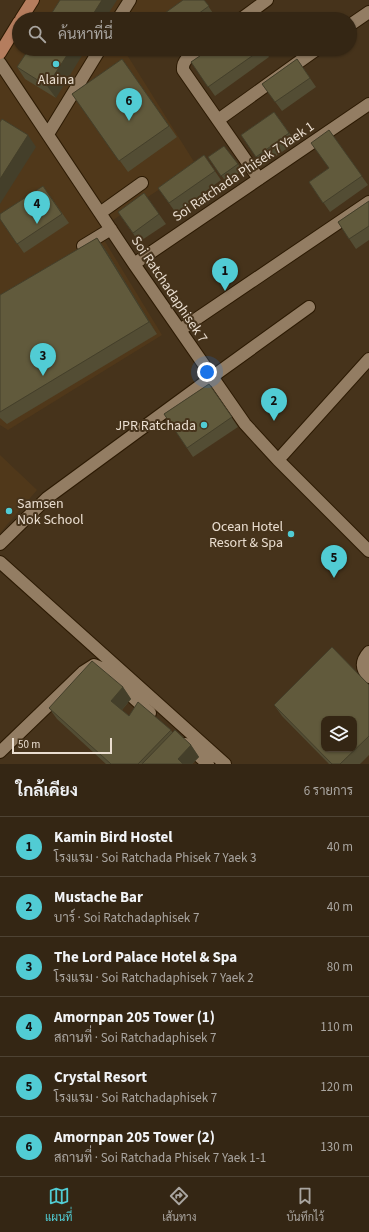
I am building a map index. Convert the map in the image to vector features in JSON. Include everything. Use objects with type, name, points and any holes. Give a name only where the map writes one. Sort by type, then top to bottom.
[{"type":"main road","points":[[25,12],[33,0]]},
{"type":"main road","points":[[0,53],[12,33]]},
{"type":"street","points":[[122,12],[130,0]]},
{"type":"street","points":[[249,12],[261,2]]},
{"type":"street","points":[[357,20],[369,12]]},
{"type":"street","points":[[48,134],[96,56]]},
{"type":"street","points":[[191,56],[183,64],[183,70],[259,179]]},
{"type":"street","points":[[218,120],[307,56]]},
{"type":"street","name":"Soi Ratchadaphisek 7","points":[[0,63],[134,264],[245,424],[278,460],[367,545]]},
{"type":"street","name":"Soi Ratchada Phisek 7 Yaek 1","points":[[134,264],[369,104]]},
{"type":"street","points":[[100,213],[142,183]]},
{"type":"street","points":[[180,330],[369,202]]},
{"type":"street","points":[[72,254],[111,229]]},
{"type":"street","points":[[0,544],[47,498],[309,306]]},
{"type":"street","points":[[278,460],[369,359]]},
{"type":"street","points":[[0,562],[225,764]]},
{"type":"street","points":[[369,652],[363,665],[364,672],[369,677]]},
{"type":"street","points":[[0,752],[83,672],[94,665],[101,668],[157,719]]},
{"type":"street","points":[[174,734],[208,764]]},
{"type":"shaded area","points":[[37,0],[197,0],[179,12],[30,12]]},
{"type":"shaded area","points":[[12,41],[12,56],[128,56],[196,165],[98,230],[162,335],[8,430],[0,425],[0,61]]},
{"type":"shaded area","name":"Samsen Nok School","points":[[0,455],[37,490],[0,533]]},
{"type":"building","points":[[60,0],[102,0],[94,12],[52,12]]},
{"type":"building","points":[[183,0],[204,0],[209,6],[201,12],[166,12]]},
{"type":"building","points":[[24,56],[66,56],[47,86],[17,67]]},
{"type":"building","points":[[200,56],[252,56],[208,87],[191,62]]},
{"type":"building","points":[[122,59],[169,126],[119,161],[72,94]]},
{"type":"building","points":[[297,59],[310,78],[275,102],[262,84]]},
{"type":"building","points":[[274,112],[289,133],[256,157],[241,135]]},
{"type":"building","points":[[2,119],[28,135],[0,179],[0,122]]},
{"type":"building","points":[[329,130],[362,176],[323,203],[309,182],[329,168],[311,143]]},
{"type":"building","points":[[224,146],[238,164],[221,176],[208,157]]},
{"type":"building","points":[[204,155],[215,171],[169,203],[158,188]]},
{"type":"building","points":[[43,186],[62,214],[17,244],[0,219],[0,214]]},
{"type":"building","points":[[144,193],[159,214],[133,233],[118,212]]},
{"type":"building","points":[[369,201],[369,226],[349,239],[338,222]]},
{"type":"building","points":[[97,238],[149,322],[0,412],[0,295]]},
{"type":"building","name":"JPR Ratchada","points":[[209,384],[232,417],[187,448],[164,414]]},
{"type":"building","points":[[332,647],[369,685],[369,736],[357,748],[357,716],[321,716],[321,752],[352,752],[340,764],[332,764],[274,705]]},
{"type":"building","points":[[92,661],[123,687],[111,701],[129,716],[138,702],[171,730],[138,764],[111,764],[49,708]]},
{"type":"building","points":[[175,730],[191,745],[178,759],[183,764],[142,764]]},
{"type":"place","name":"Alaina","points":[[56,64]]},
{"type":"place","name":"Amornpan 205 Tower (2)","points":[[129,121]]},
{"type":"place","name":"Amornpan 205 Tower (1)","points":[[37,224]]},
{"type":"place","name":"Kamin Bird Hostel","points":[[225,291]]},
{"type":"place","name":"The Lord Palace Hotel & Spa","points":[[43,376]]},
{"type":"place","name":"Mustache Bar","points":[[274,421]]},
{"type":"place","name":"JPR Ratchada","points":[[204,425]]},
{"type":"place","name":"Samsen Nok School","points":[[9,511]]},
{"type":"place","name":"Ocean Hotel Resort & Spa","points":[[291,534]]},
{"type":"place","name":"Crystal Resort","points":[[334,578]]}]
